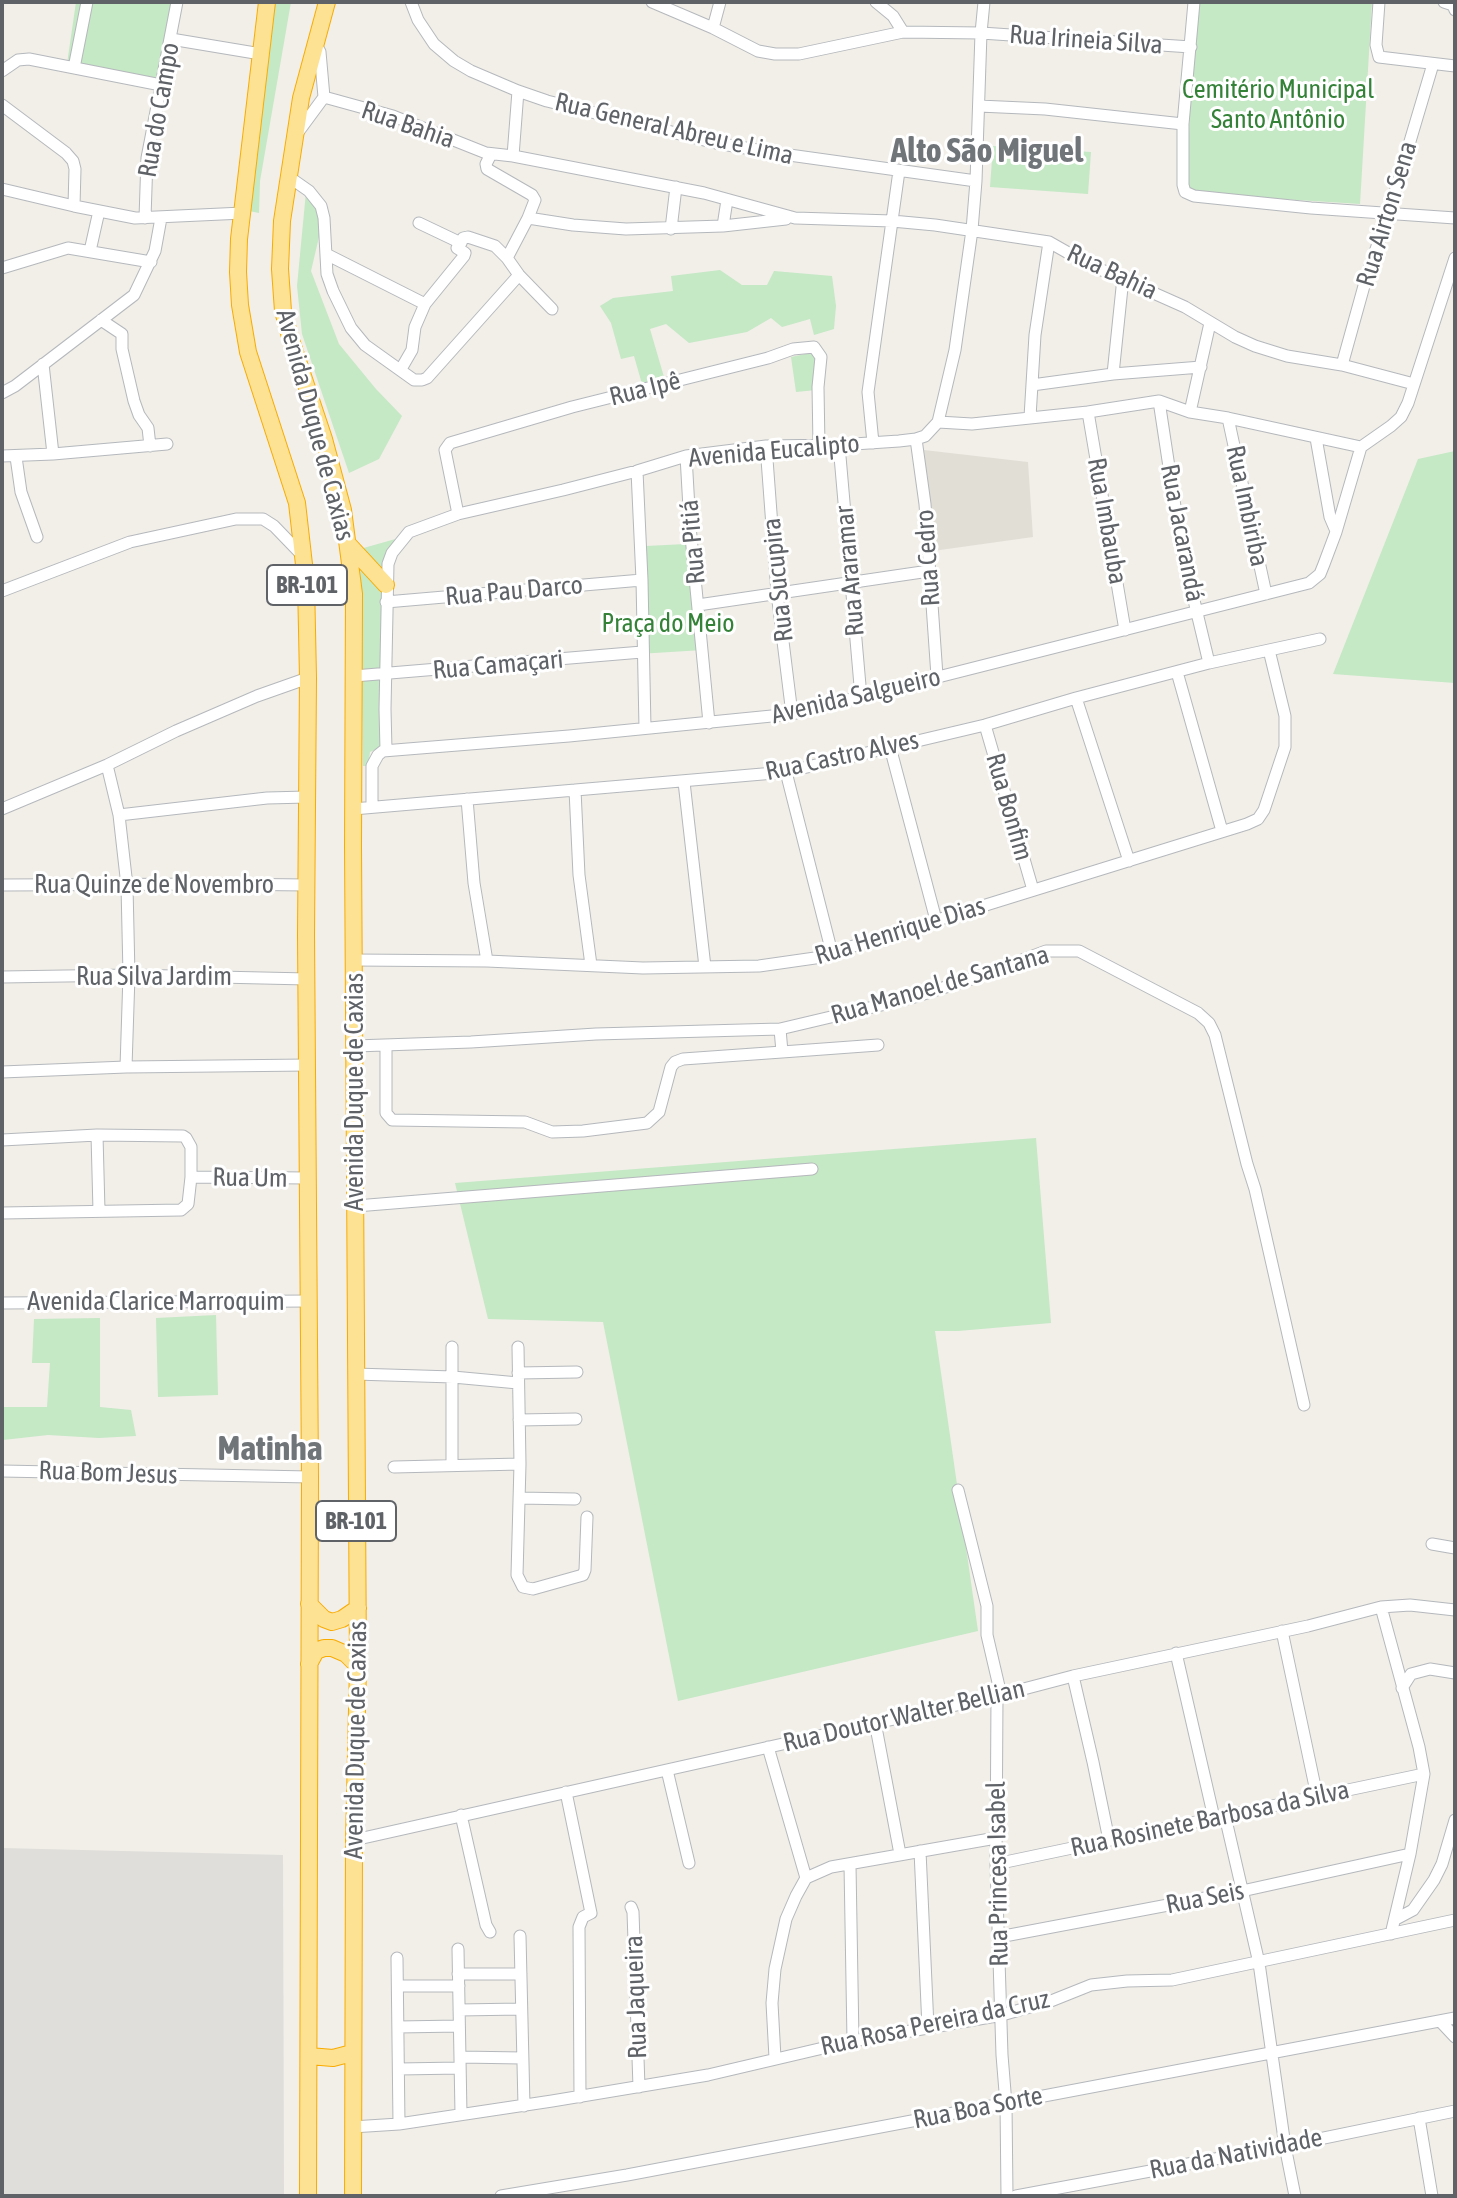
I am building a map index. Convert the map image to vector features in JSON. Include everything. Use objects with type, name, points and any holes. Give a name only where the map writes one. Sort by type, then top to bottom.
[{"type":"highway","name":"Avenida Duque de Caxias","points":[[267,2],[238,272],[248,352],[297,503],[305,559],[310,1477],[308,2196]]},
{"type":"highway","name":"Avenida Duque de Caxias","points":[[327,2],[301,98],[280,247],[283,311],[335,477],[349,545],[354,594],[358,1666],[353,2196]]},
{"type":"highway","points":[[349,545],[386,594]]},
{"type":"highway","points":[[309,1604],[324,1619],[332,1622],[358,1608]]},
{"type":"highway","points":[[309,1664],[316,1651],[332,1648],[346,1654],[358,1666]]},
{"type":"highway","points":[[309,2056],[333,2058],[352,2053]]},
{"type":"street","points":[[74,68],[87,2]]},
{"type":"street","name":"Rua do Campo","points":[[145,218],[147,158],[177,2]]},
{"type":"street","name":"Rua General Abreu e Lima","points":[[411,2],[418,20],[442,52],[471,71],[547,101],[716,143],[976,181]]},
{"type":"street","name":"Rua Irineia Silva","points":[[652,2],[758,51],[787,55],[903,32],[981,33],[1191,47]]},
{"type":"street","points":[[713,28],[720,2]]},
{"type":"street","points":[[876,2],[893,16],[903,32]]},
{"type":"street","points":[[916,439],[925,436],[938,422],[955,350],[972,230],[984,2]]},
{"type":"street","points":[[1194,2],[1183,124],[1185,192],[1194,196],[1280,205],[1455,218]]},
{"type":"street","points":[[1379,2],[1376,45],[1379,57],[1455,66]]},
{"type":"street","points":[[1444,2],[1453,5],[1455,10]]},
{"type":"street","points":[[171,39],[261,54]]},
{"type":"street","points":[[296,136],[324,97],[320,52],[315,42]]},
{"type":"street","points":[[2,71],[18,60],[29,59],[161,85]]},
{"type":"street","name":"Rua Airton Sena","points":[[1342,365],[1433,64]]},
{"type":"street","points":[[513,156],[518,91]]},
{"type":"street","name":"Rua Bahia","points":[[324,97],[393,116],[491,154],[676,187],[795,218]]},
{"type":"street","points":[[2,105],[73,161],[74,206]]},
{"type":"street","points":[[979,106],[1071,111],[1183,124]]},
{"type":"street","name":"Rua Bahia","points":[[491,154],[487,169],[534,197],[528,218],[626,229],[723,226],[795,218],[892,221],[1049,242],[1086,263],[1185,307],[1255,346],[1414,384]]},
{"type":"street","points":[[873,443],[868,392],[899,171]]},
{"type":"street","points":[[289,177],[309,191],[321,206],[327,274],[351,328],[365,345],[414,380],[427,378],[519,275]]},
{"type":"street","points":[[671,229],[676,187]]},
{"type":"street","points":[[2,189],[135,218],[243,213]]},
{"type":"street","points":[[723,226],[727,200]]},
{"type":"street","points":[[90,251],[99,211]]},
{"type":"street","points":[[2,393],[134,295],[151,262],[161,218]]},
{"type":"street","points":[[507,258],[528,218]]},
{"type":"street","points":[[419,223],[461,243]]},
{"type":"street","points":[[401,369],[412,350],[415,327],[425,304],[464,256],[465,253],[457,248],[465,237],[495,246],[552,309]]},
{"type":"street","points":[[1030,417],[1035,335],[1049,242]]},
{"type":"street","points":[[2,268],[68,248],[151,262]]},
{"type":"street","points":[[326,254],[425,304]]},
{"type":"street","points":[[1336,532],[1361,447],[1401,417],[1455,258]]},
{"type":"street","points":[[1113,374],[1123,278]]},
{"type":"street","points":[[101,320],[122,334],[122,349],[134,401],[148,428],[150,446]]},
{"type":"street","points":[[1190,412],[1210,323]]},
{"type":"street","name":"Rua Ipê","points":[[458,514],[445,450],[450,443],[572,407],[793,349],[814,347],[821,357],[819,446]]},
{"type":"street","points":[[43,364],[53,454]]},
{"type":"street","points":[[1032,385],[1201,367]]},
{"type":"street","points":[[938,422],[972,424],[1159,401],[1190,412],[1361,447]]},
{"type":"street","name":"Rua Jacarandá","points":[[1159,401],[1181,546],[1209,663]]},
{"type":"street","name":"Rua Imbauba","points":[[1088,412],[1125,630]]},
{"type":"street","name":"Rua Imbiriba","points":[[1228,418],[1266,594]]},
{"type":"street","points":[[1316,438],[1330,517],[1336,532]]},
{"type":"street","name":"Avenida Eucalipto","points":[[386,750],[388,564],[392,553],[409,532],[458,514],[637,471],[686,456],[766,446],[819,446],[916,439]]},
{"type":"street","name":"Rua Cedro","points":[[916,439],[925,504],[937,676]]},
{"type":"street","points":[[2,456],[167,444]]},
{"type":"street","name":"Rua Araramar","points":[[839,445],[861,697]]},
{"type":"street","name":"Rua Sucupira","points":[[766,446],[777,593],[792,714]]},
{"type":"street","name":"Rua Pitiá","points":[[686,456],[709,723]]},
{"type":"street","points":[[16,457],[21,492],[37,537]]},
{"type":"street","points":[[637,471],[645,728]]},
{"type":"street","points":[[2,591],[130,542],[236,519],[263,519],[274,526],[305,559]]},
{"type":"street","name":"Avenida Salgueiro","points":[[386,750],[792,714],[1309,583],[1320,574],[1336,532]]},
{"type":"street","points":[[698,605],[929,571]]},
{"type":"street","name":"Rua Pau Darco","points":[[386,594],[642,580]]},
{"type":"street","name":"Rua Castro Alves","points":[[353,809],[786,772],[985,725],[1209,663],[1320,639]]},
{"type":"street","name":"Rua Henrique Dias","points":[[354,960],[487,961],[643,968],[759,966],[815,958],[1247,824],[1260,816],[1269,798],[1285,747],[1285,716],[1269,650]]},
{"type":"street","name":"Rua Camaçari","points":[[354,676],[642,652]]},
{"type":"street","points":[[1177,672],[1222,831]]},
{"type":"street","points":[[2,809],[216,714],[308,678]]},
{"type":"street","points":[[1076,698],[1129,861]]},
{"type":"street","name":"Rua Bonfim","points":[[985,725],[1033,890]]},
{"type":"street","points":[[890,747],[936,920]]},
{"type":"street","points":[[372,807],[372,766],[380,752],[386,750]]},
{"type":"street","points":[[107,765],[119,815],[127,886],[129,975],[126,1067]]},
{"type":"street","points":[[786,772],[832,953]]},
{"type":"street","points":[[684,782],[705,967]]},
{"type":"street","points":[[575,790],[579,875],[591,965]]},
{"type":"street","points":[[119,815],[267,798],[307,797]]},
{"type":"street","points":[[467,799],[474,883],[487,961]]},
{"type":"street","name":"Rua Quinze de Novembro","points":[[2,885],[306,885]]},
{"type":"street","name":"Rua Manoel de Santana","points":[[355,1046],[780,1029],[911,998],[1046,951],[1079,951],[1198,1013],[1209,1023],[1215,1035],[1255,1189],[1304,1405]]},
{"type":"street","name":"Rua Silva Jardim","points":[[2,977],[129,975],[307,979]]},
{"type":"street","points":[[780,1029],[782,1052]]},
{"type":"street","points":[[386,1045],[386,1113],[392,1120],[525,1122],[552,1132],[647,1123],[659,1112],[671,1067],[683,1059],[878,1045]]},
{"type":"street","points":[[2,1072],[308,1065]]},
{"type":"street","points":[[2,1140],[97,1135],[183,1136],[191,1147],[189,1199],[181,1210],[2,1213]]},
{"type":"street","points":[[97,1135],[99,1211]]},
{"type":"street","points":[[356,1206],[812,1169]]},
{"type":"street","name":"Rua Um","points":[[191,1177],[308,1178]]},
{"type":"street","name":"Avenida Clarice Marroquim","points":[[2,1303],[309,1301]]},
{"type":"street","points":[[452,1347],[452,1465]]},
{"type":"street","points":[[518,1347],[520,1464],[517,1575],[520,1583],[528,1589],[583,1575],[587,1517]]},
{"type":"street","points":[[355,1374],[518,1378],[577,1372]]},
{"type":"street","points":[[519,1420],[576,1419]]},
{"type":"street","points":[[394,1467],[520,1464]]},
{"type":"street","name":"Rua Bom Jesus","points":[[2,1471],[310,1477]]},
{"type":"street","name":"Rua Princesa Isabel","points":[[958,1490],[987,1606],[987,1635],[999,1695],[996,1864],[1007,2196]]},
{"type":"street","points":[[519,1498],[575,1499]]},
{"type":"street","points":[[1432,1544],[1455,1548]]},
{"type":"street","name":"Rua Doutor Walter Bellian","points":[[354,1840],[1381,1607],[1410,1605],[1455,1610]]},
{"type":"street","points":[[1381,1607],[1424,1774],[1410,1854],[1391,1934]]},
{"type":"street","points":[[1282,1631],[1317,1796]]},
{"type":"street","points":[[1176,1653],[1259,1963],[1295,2196]]},
{"type":"street","points":[[1402,1688],[1411,1674],[1430,1669],[1455,1673]]},
{"type":"street","points":[[1073,1676],[1109,1840]]},
{"type":"street","points":[[875,1722],[900,1854]]},
{"type":"street","points":[[768,1747],[806,1878]]},
{"type":"street","points":[[667,1770],[689,1863]]},
{"type":"street","name":"Rua Rosinete Barbosa da Silva","points":[[996,1864],[1424,1774]]},
{"type":"street","points":[[566,1792],[586,1916],[579,1927],[580,2097]]},
{"type":"street","points":[[461,1815],[490,1932]]},
{"type":"street","points":[[1396,1919],[1413,1910],[1434,1880],[1455,1820]]},
{"type":"street","points":[[775,2058],[772,2003],[775,1969],[786,1919],[806,1878],[831,1867],[996,1838]]},
{"type":"street","points":[[920,1851],[928,2027]]},
{"type":"street","name":"Rua Seis","points":[[999,1937],[1242,1891],[1410,1854]]},
{"type":"street","points":[[850,1865],[853,2041]]},
{"type":"street","name":"Rua Jaqueira","points":[[631,1907],[639,2087]]},
{"type":"street","name":"Rua Rosa Pereira da Cruz","points":[[352,2127],[399,2124],[524,2106],[708,2075],[853,2041],[1002,2015],[1091,1985],[1172,1980],[1455,1920]]},
{"type":"street","points":[[520,1936],[524,2106]]},
{"type":"street","points":[[458,1949],[461,2114]]},
{"type":"street","points":[[397,1958],[399,2124]]},
{"type":"street","points":[[398,1986],[521,1974]]},
{"type":"street","points":[[459,2010],[521,2009]]},
{"type":"street","name":"Rua Boa Sorte","points":[[501,2196],[627,2175],[1455,2018]]},
{"type":"street","points":[[1440,2021],[1455,2037]]},
{"type":"street","points":[[398,2027],[459,2026]]},
{"type":"street","points":[[399,2069],[522,2058]]},
{"type":"street","name":"Rua da Natividade","points":[[1016,2196],[1455,2111]]},
{"type":"street","points":[[1419,2118],[1432,2196]]},
{"type":"shaded area","points":[[924,450],[1028,462],[1033,537],[933,551]]},
{"type":"shaded area","points":[[2,1848],[283,1855],[284,2196],[2,2196]]},
{"type":"green space","points":[[76,2],[179,2],[159,88],[66,71]]},
{"type":"green space","points":[[272,2],[291,2],[260,181],[259,213],[249,211]]},
{"type":"green space","name":"Cemitério Municipal Santo Antônio","points":[[1200,2],[1372,2],[1360,204],[1187,193],[1190,103]]},
{"type":"green space","points":[[993,146],[1091,152],[1088,194],[990,187]]},
{"type":"green space","points":[[306,192],[321,199],[319,237],[311,271],[339,344],[402,416],[379,459],[349,473],[302,334],[297,286]]},
{"type":"green space","points":[[720,270],[742,285],[767,285],[774,271],[832,276],[836,306],[834,329],[814,335],[810,319],[782,327],[771,318],[747,332],[689,343],[666,324],[650,329],[664,377],[642,384],[634,356],[621,359],[611,323],[600,306],[613,298],[673,291],[671,276]]},
{"type":"green space","points":[[810,353],[817,358],[816,390],[796,392],[791,357]]},
{"type":"green space","points":[[1455,451],[1455,683],[1333,674],[1418,459]]},
{"type":"green space","points":[[399,538],[385,563],[380,672],[381,747],[370,752],[368,766],[363,766],[360,549]]},
{"type":"green space","name":"Praça do Meio","points":[[686,544],[691,592],[703,650],[638,654],[646,546]]},
{"type":"green space","points":[[1036,1138],[1051,1323],[935,1331],[978,1631],[678,1701],[603,1322],[488,1319],[455,1183]]},
{"type":"green space","points":[[216,1315],[218,1395],[158,1397],[156,1318]]},
{"type":"green space","points":[[100,1318],[100,1407],[131,1410],[136,1436],[99,1438],[48,1435],[3,1440],[2,1407],[47,1407],[50,1363],[32,1363],[34,1319]]},
{"type":"district","name":"Alto São Miguel","points":[[987,151]]},
{"type":"district","name":"Matinha","points":[[270,1449]]}]
